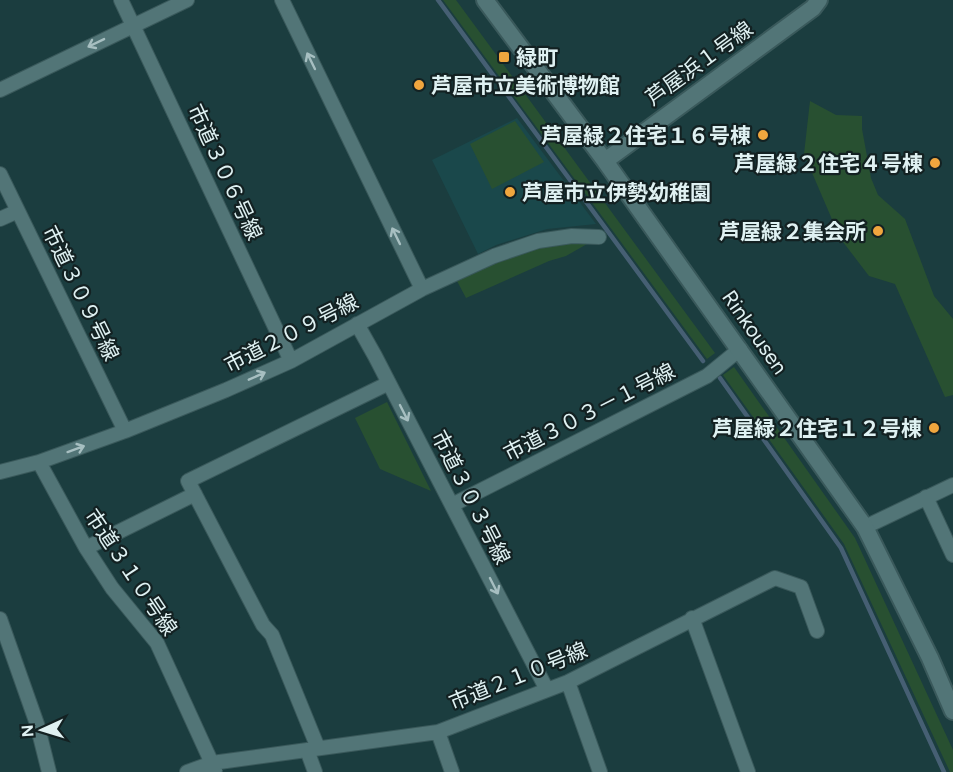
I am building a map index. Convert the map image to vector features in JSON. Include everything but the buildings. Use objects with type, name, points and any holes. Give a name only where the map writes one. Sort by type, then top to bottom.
[{"type":"street","name":"市道３０６号線","points":[[121,0],[291,361]]},
{"type":"street","points":[[0,90],[187,0]]},
{"type":"street","points":[[282,0],[422,289]]},
{"type":"street","name":"Rinkousen","points":[[485,0],[604,161],[865,527],[930,658],[953,711]]},
{"type":"street","name":"芦屋浜１号線","points":[[604,161],[813,8],[819,0]]},
{"type":"street","name":"市道３０９号線","points":[[0,174],[125,431]]},
{"type":"street","points":[[0,219],[18,211]]},
{"type":"street","name":"市道２０９号線","points":[[0,472],[39,462],[125,431],[226,390],[291,361],[422,289],[494,256],[538,240],[572,236],[599,237]]},
{"type":"street","name":"市道３０３号線","points":[[357,324],[547,690]]},
{"type":"street","name":"市道３０３－１号線","points":[[452,505],[707,376],[740,350]]},
{"type":"street","points":[[315,772],[313,749],[272,635],[263,625],[188,481],[389,383]]},
{"type":"street","name":"市道３１０号線","points":[[39,462],[86,548],[112,588],[157,643],[214,768]]},
{"type":"street","points":[[865,527],[953,485]]},
{"type":"street","points":[[86,548],[195,494]]},
{"type":"street","points":[[926,497],[953,555]]},
{"type":"street","name":"市道２１０号線","points":[[187,772],[313,749],[438,732],[568,682],[775,578],[801,587],[817,631]]},
{"type":"street","points":[[692,618],[748,772]]},
{"type":"street","points":[[0,619],[37,724],[49,772]]},
{"type":"street","points":[[568,682],[600,772]]},
{"type":"street","points":[[438,732],[452,772]]},
{"type":"shaded area","name":"芦屋市立伊勢幼稚園","points":[[517,118],[596,224],[547,229],[496,245],[478,254],[432,160]]},
{"type":"green space","points":[[443,0],[456,0],[715,353],[707,359]]},
{"type":"green space","points":[[810,101],[836,115],[862,116],[862,129],[871,178],[878,195],[905,219],[934,296],[953,319],[953,395],[945,397],[895,284],[869,276],[840,238],[804,154]]},
{"type":"green space","points":[[515,121],[544,162],[492,189],[470,144]]},
{"type":"green space","points":[[569,243],[587,244],[566,256],[549,261],[466,298],[457,281],[525,252]]},
{"type":"green space","points":[[734,367],[855,538],[953,750],[953,772],[950,772],[844,544],[723,375]]},
{"type":"green space","points":[[387,402],[431,491],[380,469],[355,418]]},
{"type":"waterway","points":[[438,0],[703,361]]},
{"type":"waterway","points":[[720,378],[841,548],[944,772]]},
{"type":"place","name":"緑町","points":[[504,57]]},
{"type":"place","name":"芦屋市立美術博物館","points":[[419,85]]},
{"type":"place","name":"芦屋緑２住宅１６号棟","points":[[763,135]]},
{"type":"place","name":"芦屋緑２住宅４号棟","points":[[935,163]]},
{"type":"place","name":"芦屋市立伊勢幼稚園","points":[[510,192]]},
{"type":"place","name":"芦屋緑２集会所","points":[[878,231]]},
{"type":"place","name":"芦屋緑２住宅１２号棟","points":[[934,428]]}]
